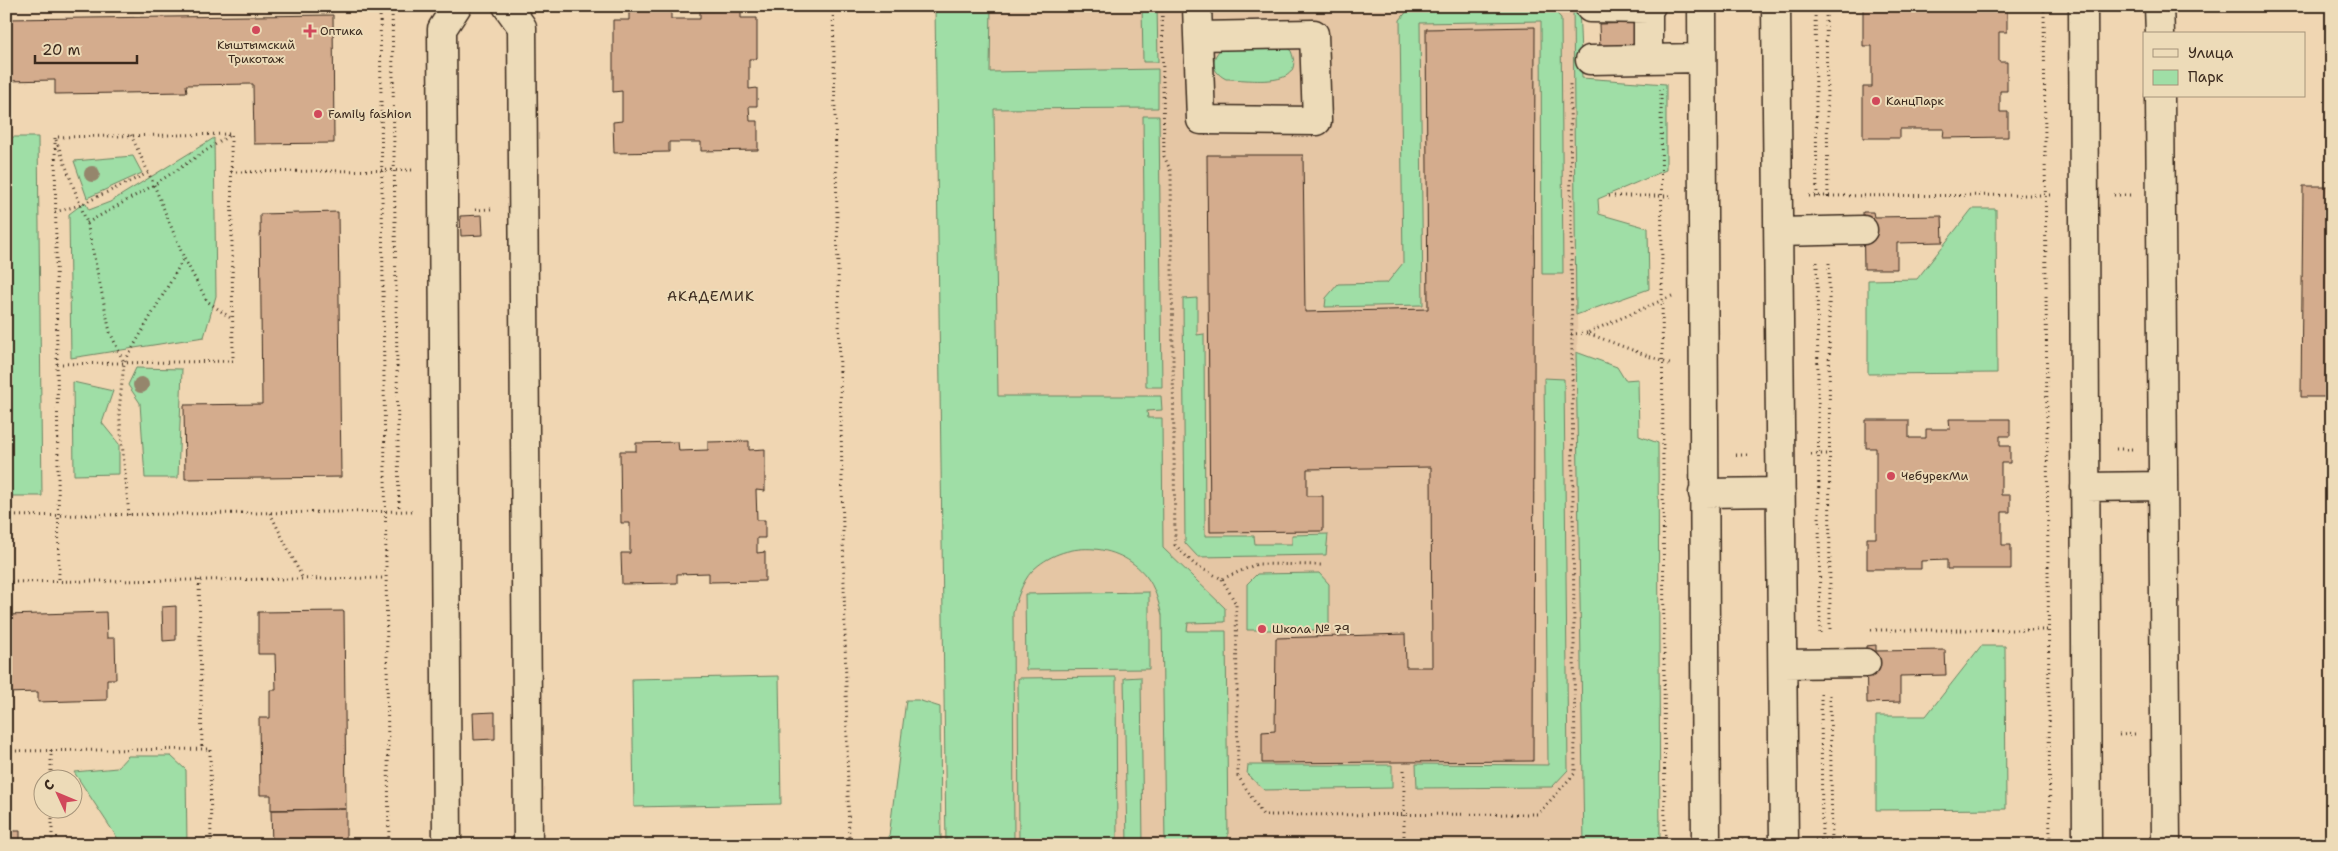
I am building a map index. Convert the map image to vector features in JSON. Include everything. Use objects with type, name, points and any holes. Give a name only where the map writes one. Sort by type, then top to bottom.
[{"type":"lane","points":[[447,845],[442,29],[457,6]]},
{"type":"lane","points":[[508,6],[522,27],[528,845]]},
{"type":"lane","points":[[1197,6],[1198,36],[1201,120],[1317,121],[1314,34],[1198,36]]},
{"type":"lane","points":[[1702,6],[1706,845]]},
{"type":"lane","points":[[1776,6],[1780,196],[1784,845]]},
{"type":"lane","points":[[2083,6],[2088,845]]},
{"type":"lane","points":[[2159,6],[2160,32]]},
{"type":"lane","points":[[1590,8],[1650,7],[1655,59]]},
{"type":"lane","points":[[1590,60],[1701,58]]},
{"type":"lane","points":[[2160,98],[2166,845]]},
{"type":"lane","points":[[1780,232],[1863,230]]},
{"type":"lane","points":[[2085,486],[2163,486]]},
{"type":"lane","points":[[1704,492],[1782,492]]},
{"type":"lane","points":[[1784,664],[1866,663]]},
{"type":"path","points":[[380,6],[389,845]]},
{"type":"path","points":[[392,6],[399,511]]},
{"type":"path","points":[[833,6],[850,845]]},
{"type":"path","points":[[1162,6],[1164,156],[1170,172],[1175,545],[1195,565],[1222,579],[1236,604],[1238,776],[1263,815],[1538,814],[1575,773],[1570,334],[1570,78]]},
{"type":"path","points":[[1815,6],[1816,196],[1823,231],[1830,630],[1825,663],[1832,845]]},
{"type":"path","points":[[1822,845],[1825,663],[1823,231],[1828,196],[1826,6]]},
{"type":"path","points":[[2044,6],[2050,845]]},
{"type":"path","points":[[1655,59],[1661,196],[1665,845]]},
{"type":"path","points":[[55,137],[231,134]]},
{"type":"path","points":[[57,364],[233,361],[231,134]]},
{"type":"path","points":[[86,223],[154,184],[231,134]]},
{"type":"path","points":[[131,136],[154,184],[184,258],[207,301],[232,319]]},
{"type":"path","points":[[55,137],[86,223],[110,332],[124,363]]},
{"type":"path","points":[[55,137],[59,582]]},
{"type":"path","points":[[231,172],[412,170]]},
{"type":"path","points":[[56,212],[80,205],[148,173]]},
{"type":"path","points":[[1780,196],[2161,195]]},
{"type":"path","points":[[1609,196],[1702,196]]},
{"type":"path","points":[[129,515],[119,411],[124,363],[184,258]]},
{"type":"path","points":[[1570,334],[1587,333],[1673,296]]},
{"type":"path","points":[[1587,333],[1673,366]]},
{"type":"path","points":[[6,516],[415,511]]},
{"type":"path","points":[[270,513],[303,579]]},
{"type":"path","points":[[1222,579],[1257,564],[1322,565]]},
{"type":"path","points":[[6,582],[386,578]]},
{"type":"path","points":[[199,580],[202,748]]},
{"type":"path","points":[[1830,630],[1840,630]]},
{"type":"path","points":[[1870,630],[2048,630]]},
{"type":"path","points":[[6,750],[210,749],[211,845]]},
{"type":"path","points":[[51,750],[51,768]]},
{"type":"path","points":[[1404,770],[1404,845]]},
{"type":"path","points":[[52,818],[52,845]]},
{"type":"shaded area","name":"Школа № 79","points":[[935,6],[1573,6],[1584,845],[946,845]]},
{"type":"green space","points":[[935,6],[991,6],[990,72],[1158,69],[1158,108],[994,109],[998,396],[1161,396],[1162,410],[1147,411],[1148,418],[1162,418],[1163,548],[1225,608],[1225,622],[1188,623],[1187,631],[1226,631],[1228,838],[1189,838],[1189,845],[1165,845],[1162,615],[1152,585],[1134,564],[1121,556],[1106,551],[1090,549],[1074,550],[1059,554],[1045,561],[1032,571],[1028,575],[1018,596],[1013,613],[1014,845],[946,845]]},
{"type":"green space","points":[[1142,6],[1157,6],[1158,62],[1143,62]]},
{"type":"green space","points":[[1411,6],[1550,6],[1561,18],[1563,274],[1542,274],[1541,21],[1420,23],[1423,305],[1325,307],[1326,298],[1338,284],[1387,283],[1403,263],[1400,20]]},
{"type":"green space","points":[[1573,6],[1579,6],[1582,78],[1666,84],[1666,170],[1598,199],[1599,214],[1648,228],[1649,289],[1576,315]]},
{"type":"green space","points":[[1227,45],[1284,45],[1291,51],[1294,63],[1291,72],[1284,77],[1273,80],[1226,79],[1216,71],[1214,62],[1218,53]]},
{"type":"green space","points":[[1143,116],[1159,116],[1162,387],[1146,387]]},
{"type":"green space","points":[[6,137],[38,137],[42,496],[6,496]]},
{"type":"green space","points":[[214,138],[216,296],[204,337],[71,358],[69,214],[85,202],[89,210],[110,202]]},
{"type":"green space","points":[[133,156],[142,173],[87,198],[74,161]]},
{"type":"green space","points":[[1972,209],[1996,209],[1997,373],[1868,374],[1868,280],[1917,279]]},
{"type":"green space","points":[[1197,298],[1197,335],[1204,334],[1205,536],[1254,536],[1255,544],[1292,544],[1292,535],[1328,534],[1326,555],[1198,557],[1185,543],[1183,299]]},
{"type":"green space","points":[[1576,352],[1617,367],[1625,380],[1638,379],[1639,436],[1658,443],[1660,845],[1584,845]]},
{"type":"green space","points":[[136,368],[182,369],[178,478],[145,478],[140,403],[128,385]]},
{"type":"green space","points":[[1544,378],[1564,379],[1568,770],[1552,787],[1417,788],[1416,764],[1548,765]]},
{"type":"green space","points":[[73,382],[113,391],[102,423],[119,444],[119,474],[74,475]]},
{"type":"green space","points":[[1319,573],[1329,584],[1329,630],[1247,630],[1247,584],[1257,574]]},
{"type":"green space","points":[[1149,592],[1149,669],[1026,670],[1025,594]]},
{"type":"green space","points":[[1981,646],[2005,646],[2006,809],[1876,810],[1876,716],[1926,716]]},
{"type":"green space","points":[[779,676],[781,804],[634,807],[632,679]]},
{"type":"green space","points":[[1116,677],[1117,842],[1019,843],[1018,678]]},
{"type":"green space","points":[[1141,677],[1143,845],[1127,845],[1124,678]]},
{"type":"green space","points":[[906,700],[918,700],[940,707],[941,845],[888,845]]},
{"type":"green space","points":[[128,756],[171,756],[186,770],[187,845],[122,845],[82,784],[82,771],[117,768]]},
{"type":"green space","points":[[1248,765],[1392,765],[1392,788],[1264,790],[1247,774]]},
{"type":"building","points":[[1863,6],[2007,6],[2007,32],[1999,32],[1999,62],[2007,62],[2007,91],[2000,91],[2000,112],[2008,112],[2008,137],[1943,138],[1944,129],[1900,129],[1900,138],[1863,138],[1863,87],[1872,87],[1872,46],[1863,46]]},
{"type":"building","points":[[741,10],[741,18],[757,18],[757,59],[749,59],[749,89],[757,88],[757,106],[749,106],[750,121],[758,121],[758,150],[701,151],[701,142],[669,142],[669,152],[614,153],[613,122],[622,121],[622,91],[613,92],[613,20],[629,20],[629,11],[671,11],[671,19],[700,19],[700,11]]},
{"type":"building","points":[[333,15],[334,143],[254,144],[253,84],[186,85],[187,92],[55,94],[55,80],[6,81],[6,19]]},
{"type":"building","points":[[1640,23],[1641,50],[1600,51],[1599,24]]},
{"type":"building","points":[[1535,27],[1533,761],[1262,763],[1262,732],[1275,731],[1276,638],[1405,634],[1406,667],[1432,667],[1431,467],[1307,469],[1307,496],[1323,496],[1323,531],[1210,532],[1207,155],[1303,155],[1305,312],[1428,309],[1426,29]]},
{"type":"building","points":[[2303,186],[2332,186],[2332,397],[2301,397]]},
{"type":"building","points":[[338,212],[341,477],[185,479],[184,405],[262,404],[260,214]]},
{"type":"building","points":[[1863,212],[1873,212],[1874,217],[1942,216],[1943,242],[1897,243],[1897,269],[1864,269]]},
{"type":"building","points":[[482,215],[483,235],[461,236],[460,216]]},
{"type":"building","points":[[1949,419],[2010,419],[2010,436],[2000,436],[2000,446],[2010,446],[2010,463],[2001,463],[2001,495],[2010,495],[2010,512],[2002,512],[2002,545],[2011,545],[2011,569],[1947,569],[1947,560],[1921,561],[1921,569],[1867,569],[1867,538],[1876,538],[1876,448],[1866,448],[1866,420],[1909,420],[1909,438],[1926,438],[1926,429],[1950,429]]},
{"type":"building","points":[[749,441],[749,450],[765,449],[765,491],[756,490],[757,520],[765,520],[765,538],[757,538],[757,553],[765,552],[765,581],[709,582],[709,573],[677,574],[677,583],[622,584],[621,553],[630,553],[630,523],[621,523],[620,451],[636,451],[636,443],[678,442],[679,451],[708,450],[708,442]]},
{"type":"building","points":[[176,606],[176,640],[163,641],[162,607]]},
{"type":"building","points":[[344,611],[346,809],[271,810],[271,795],[260,795],[259,718],[270,718],[270,690],[276,690],[275,654],[258,654],[258,612]]},
{"type":"building","points":[[106,612],[107,638],[115,638],[116,679],[107,679],[107,700],[38,702],[38,692],[6,693],[6,615]]},
{"type":"building","points":[[1876,645],[1876,651],[1945,650],[1946,675],[1900,676],[1900,702],[1867,703],[1866,646]]},
{"type":"building","points":[[495,712],[495,739],[474,740],[473,713]]},
{"type":"building","points":[[346,809],[346,845],[272,845],[271,810]]},
{"type":"building","points":[[6,831],[20,831],[20,845],[6,845]]},
{"type":"place","name":"Кыштымский Трикотаж","points":[[256,30]]},
{"type":"place","name":"Оптика","points":[[310,31]]},
{"type":"place","name":"КанцПарк","points":[[1876,101]]},
{"type":"place","name":"Family fashion","points":[[318,114]]},
{"type":"place","name":"ЧебурекМи","points":[[1891,476]]},
{"type":"place","name":"Школа № 79","points":[[1262,629]]},
{"type":"district","name":"АКАДЕМИК","points":[[711,296]]}]
